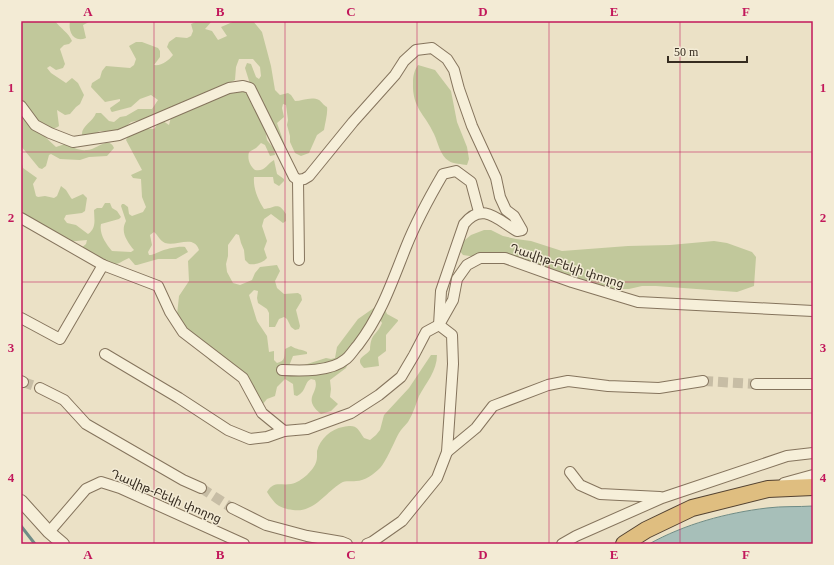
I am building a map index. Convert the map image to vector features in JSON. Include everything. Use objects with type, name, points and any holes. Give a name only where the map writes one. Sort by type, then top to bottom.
[{"type":"highway","points":[[624,544],[646,530],[692,508],[768,489],[813,487]]},
{"type":"street","points":[[298,180],[309,176],[353,122],[395,75],[404,61],[416,50],[432,48],[447,59],[454,70],[459,90],[472,126],[496,178],[500,197],[506,210],[514,216],[522,230],[516,231],[491,215],[479,212],[470,216],[464,224],[440,291],[439,325]]},
{"type":"street","points":[[21,106],[35,124],[50,133],[72,142],[119,135],[229,88],[243,86],[250,88],[284,158],[294,177],[298,180],[299,260]]},
{"type":"street","points":[[282,370],[303,371],[326,368],[346,359],[369,330],[383,304],[421,212],[443,174],[456,171],[471,182],[479,212]]},
{"type":"street","points":[[21,218],[103,265],[158,286],[170,312],[183,332],[243,378],[262,413],[284,431]]},
{"type":"street","name":"Դավիթ-Բեկի փողոց","points":[[439,325],[453,300],[457,279],[467,265],[480,258],[505,258],[572,282],[638,302],[813,311]]},
{"type":"street","points":[[21,318],[60,339],[103,265]]},
{"type":"street","points":[[105,354],[228,430],[250,438],[267,437],[284,431],[307,429],[351,413],[379,395],[401,377],[426,332],[439,325]]},
{"type":"street","points":[[367,544],[402,521],[437,478],[447,452],[453,364],[452,335],[439,325]]},
{"type":"street","points":[[447,452],[476,428],[493,406],[548,385],[568,380],[608,386],[659,388],[703,381]]},
{"type":"street","points":[[756,384],[812,384]]},
{"type":"street","points":[[40,388],[64,400],[86,424],[183,480],[201,488]]},
{"type":"street","points":[[562,544],[576,536],[662,498],[787,456],[813,453]]},
{"type":"street","points":[[570,472],[580,485],[600,494],[662,498]]},
{"type":"street","points":[[768,489],[813,475]]},
{"type":"street","name":"Դավիթ-Բեկի փողոց","points":[[49,532],[86,489],[101,482],[120,488],[244,544]]},
{"type":"street","points":[[21,501],[49,532],[63,544]]},
{"type":"street","points":[[232,508],[266,524],[307,536],[347,544]]},
{"type":"green space","points":[[22,21],[55,21],[69,35],[72,41],[60,49],[65,64],[63,68],[56,70],[50,66],[47,68],[51,73],[66,83],[72,78],[78,83],[84,95],[80,104],[70,114],[65,115],[57,110],[59,126],[54,128],[49,128],[38,121],[21,103]]},
{"type":"green space","points":[[70,21],[91,21],[83,25],[86,38],[78,39],[72,35]]},
{"type":"green space","points":[[198,21],[212,21],[205,29],[212,31],[218,40],[227,36],[221,27],[235,21],[253,21],[262,32],[271,66],[275,90],[280,95],[288,93],[295,101],[316,99],[327,107],[324,130],[317,135],[309,153],[301,156],[295,153],[290,142],[286,105],[283,104],[282,108],[284,117],[277,123],[285,146],[284,150],[250,84],[245,68],[247,63],[251,64],[256,77],[259,79],[261,76],[260,67],[253,59],[239,59],[236,67],[235,80],[223,86],[240,88],[253,99],[265,129],[267,140],[274,149],[275,155],[270,156],[265,145],[261,143],[249,152],[249,162],[255,170],[261,170],[274,160],[277,174],[284,179],[279,186],[274,183],[273,177],[254,177],[256,194],[264,209],[278,206],[286,214],[286,221],[283,223],[271,214],[264,219],[262,226],[267,241],[264,249],[267,258],[259,263],[249,264],[245,260],[244,250],[239,235],[236,234],[228,245],[226,264],[227,272],[233,283],[240,285],[252,280],[260,267],[277,265],[280,271],[275,281],[277,288],[284,294],[298,293],[301,295],[302,300],[296,310],[300,326],[299,329],[295,330],[284,317],[279,319],[275,327],[269,327],[269,313],[267,309],[258,303],[258,291],[254,290],[249,295],[257,321],[267,336],[269,352],[274,351],[274,360],[277,363],[282,361],[284,358],[285,349],[291,346],[307,352],[307,354],[293,356],[289,366],[304,365],[326,358],[335,358],[337,347],[358,319],[378,305],[384,307],[387,314],[398,320],[386,335],[386,351],[378,357],[379,366],[364,368],[361,365],[360,360],[370,350],[371,340],[382,323],[379,318],[349,361],[346,368],[330,380],[330,397],[338,404],[331,411],[321,414],[312,404],[312,396],[316,385],[315,380],[311,379],[307,382],[302,392],[297,396],[294,395],[293,384],[285,379],[277,387],[275,396],[267,399],[262,405],[244,384],[210,361],[191,339],[187,328],[182,325],[177,315],[179,296],[189,281],[188,261],[199,250],[197,245],[189,242],[165,243],[154,232],[150,235],[152,245],[148,252],[149,255],[179,247],[185,247],[188,252],[176,259],[158,259],[135,265],[129,258],[119,263],[112,264],[108,263],[103,258],[100,260],[80,249],[86,244],[87,240],[55,243],[44,238],[28,226],[21,224],[21,160],[23,168],[37,178],[33,184],[36,196],[54,198],[57,196],[61,186],[66,190],[72,199],[83,194],[87,198],[85,211],[82,213],[66,215],[64,219],[67,223],[76,225],[88,234],[94,226],[94,210],[97,208],[102,208],[105,203],[110,203],[112,208],[117,211],[121,217],[119,219],[101,224],[101,231],[107,245],[112,251],[131,252],[134,250],[124,233],[124,225],[126,221],[121,206],[124,204],[128,207],[129,214],[132,216],[143,212],[146,207],[142,197],[141,179],[133,178],[131,175],[142,170],[126,140],[131,134],[138,130],[154,129],[159,122],[163,121],[169,125],[171,117],[151,115],[145,119],[131,122],[117,133],[100,131],[87,137],[82,135],[83,129],[96,113],[101,113],[109,121],[114,122],[120,117],[126,116],[138,109],[152,109],[158,100],[151,95],[140,99],[131,107],[112,112],[110,108],[120,101],[120,99],[105,102],[91,87],[92,83],[100,78],[102,71],[106,66],[130,68],[134,65],[136,59],[129,46],[136,42],[142,42],[158,48],[160,51],[160,57],[154,65],[165,63],[173,55],[167,47],[169,42],[176,37],[187,38],[191,36],[193,31],[191,24]]},
{"type":"green space","points":[[418,65],[435,70],[451,91],[457,122],[467,147],[469,159],[467,165],[451,162],[443,156],[430,127],[417,105],[413,92],[413,80]]},
{"type":"green space","points":[[21,108],[29,122],[56,147],[65,144],[78,149],[87,150],[109,143],[112,144],[114,148],[107,156],[89,157],[80,160],[60,159],[51,154],[49,155],[46,166],[42,169],[39,168],[21,146]]},
{"type":"green space","points":[[484,230],[491,230],[503,236],[531,241],[562,251],[714,241],[727,243],[752,252],[756,257],[754,286],[737,292],[656,286],[642,286],[629,289],[600,289],[505,258],[463,255],[459,250],[460,244],[471,235]]},
{"type":"green space","points":[[431,355],[437,355],[437,361],[431,377],[419,396],[410,419],[400,432],[385,461],[378,470],[363,480],[341,483],[319,501],[307,508],[293,510],[280,507],[275,502],[267,492],[270,488],[278,484],[287,484],[299,481],[307,475],[317,460],[318,447],[330,432],[339,428],[351,426],[358,429],[364,438],[370,440],[376,435],[380,430],[384,415],[409,388]]},
{"type":"water","points":[[813,506],[813,544],[649,544],[691,525],[721,516],[767,508]]},
{"type":"waterway","points":[[21,526],[35,544]]},
{"type":"tunnel","points":[[703,381],[756,384]]},
{"type":"tunnel","points":[[23,382],[40,388]]},
{"type":"tunnel","points":[[201,488],[232,508]]}]
